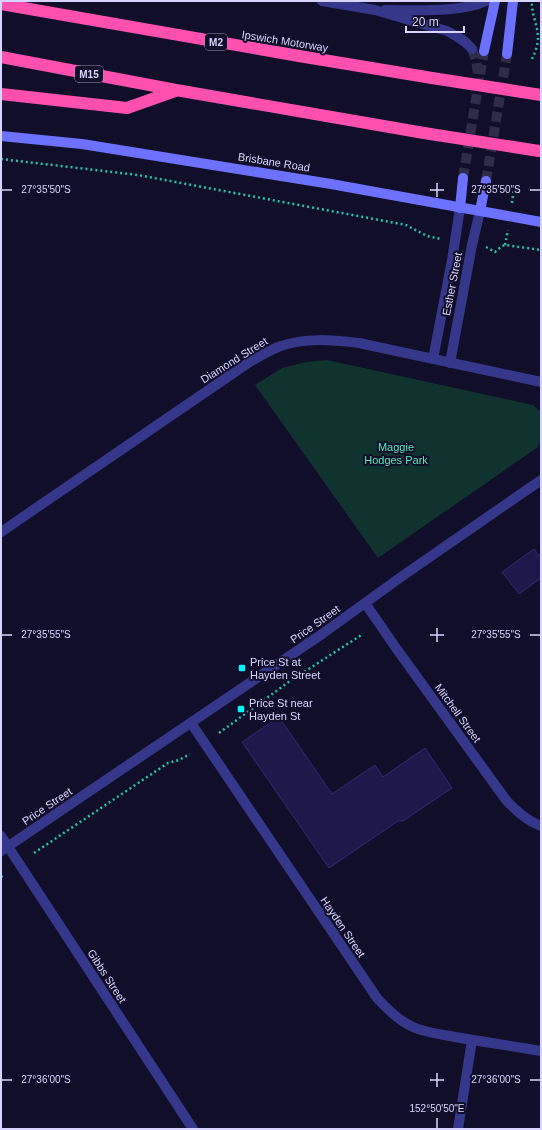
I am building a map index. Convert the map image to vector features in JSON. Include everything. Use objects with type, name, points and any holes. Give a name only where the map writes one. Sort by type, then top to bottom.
[{"type":"highway","name":"Ipswich Motorway","points":[[1,4],[291,55],[541,95]]},
{"type":"highway","name":"M15","points":[[1,57],[176,90]]},
{"type":"highway","points":[[1,94],[127,108],[176,90],[424,133],[540,151]]},
{"type":"street","points":[[322,1],[374,10],[447,31],[457,36],[472,49]]},
{"type":"street","points":[[374,10],[461,8],[478,5],[486,1]]},
{"type":"street","points":[[484,51],[495,1]]},
{"type":"street","points":[[508,54],[513,1]]},
{"type":"street","name":"Brisbane Road","points":[[1,136],[82,144],[152,155],[331,184],[541,222]]},
{"type":"street","points":[[460,208],[463,178]]},
{"type":"street","points":[[480,211],[486,181]]},
{"type":"street","name":"Esther Street","points":[[433,359],[452,260],[460,208]]},
{"type":"street","name":"Esther Street","points":[[450,362],[472,245],[480,211]]},
{"type":"street","name":"Diamond Street","points":[[1,532],[248,363],[279,346],[312,340],[332,340],[359,343],[541,382]]},
{"type":"street","name":"Price Street","points":[[5,849],[322,634],[541,480]]},
{"type":"street","name":"Mitchell Street","points":[[364,603],[506,800],[526,818],[541,826]]},
{"type":"street","name":"Hayden Street","points":[[191,723],[377,998],[387,1009],[412,1027],[430,1032],[541,1051]]},
{"type":"street","name":"Gibbs Street","points":[[1,836],[5,849],[193,1129]]},
{"type":"street","points":[[458,1129],[472,1040]]},
{"type":"path","points":[[532,1],[538,40],[532,59]]},
{"type":"path","points":[[1,159],[170,180],[406,225],[427,236],[438,239]]},
{"type":"path","points":[[488,248],[495,252],[502,246],[506,245],[541,250]]},
{"type":"path","points":[[219,733],[290,681],[363,634]]},
{"type":"path","points":[[34,853],[168,762],[179,760],[190,754]]},
{"type":"green space","name":"Maggie Hodges Park","points":[[327,360],[533,405],[541,412],[541,441],[538,447],[378,558],[255,385],[282,368],[306,362]]},
{"type":"building","points":[[534,549],[541,558],[541,578],[519,594],[502,572]]},
{"type":"building","points":[[279,717],[332,794],[375,765],[383,777],[425,748],[452,788],[403,821],[398,821],[329,868],[242,742]]},
{"type":"tunnel","points":[[472,49],[476,59],[479,82]]},
{"type":"tunnel","points":[[463,178],[484,51]]},
{"type":"tunnel","points":[[486,181],[507,54]]},
{"type":"place","name":"Price St at Hayden Street","points":[[242,668]]},
{"type":"place","name":"Price St near Hayden St","points":[[241,709]]}]
